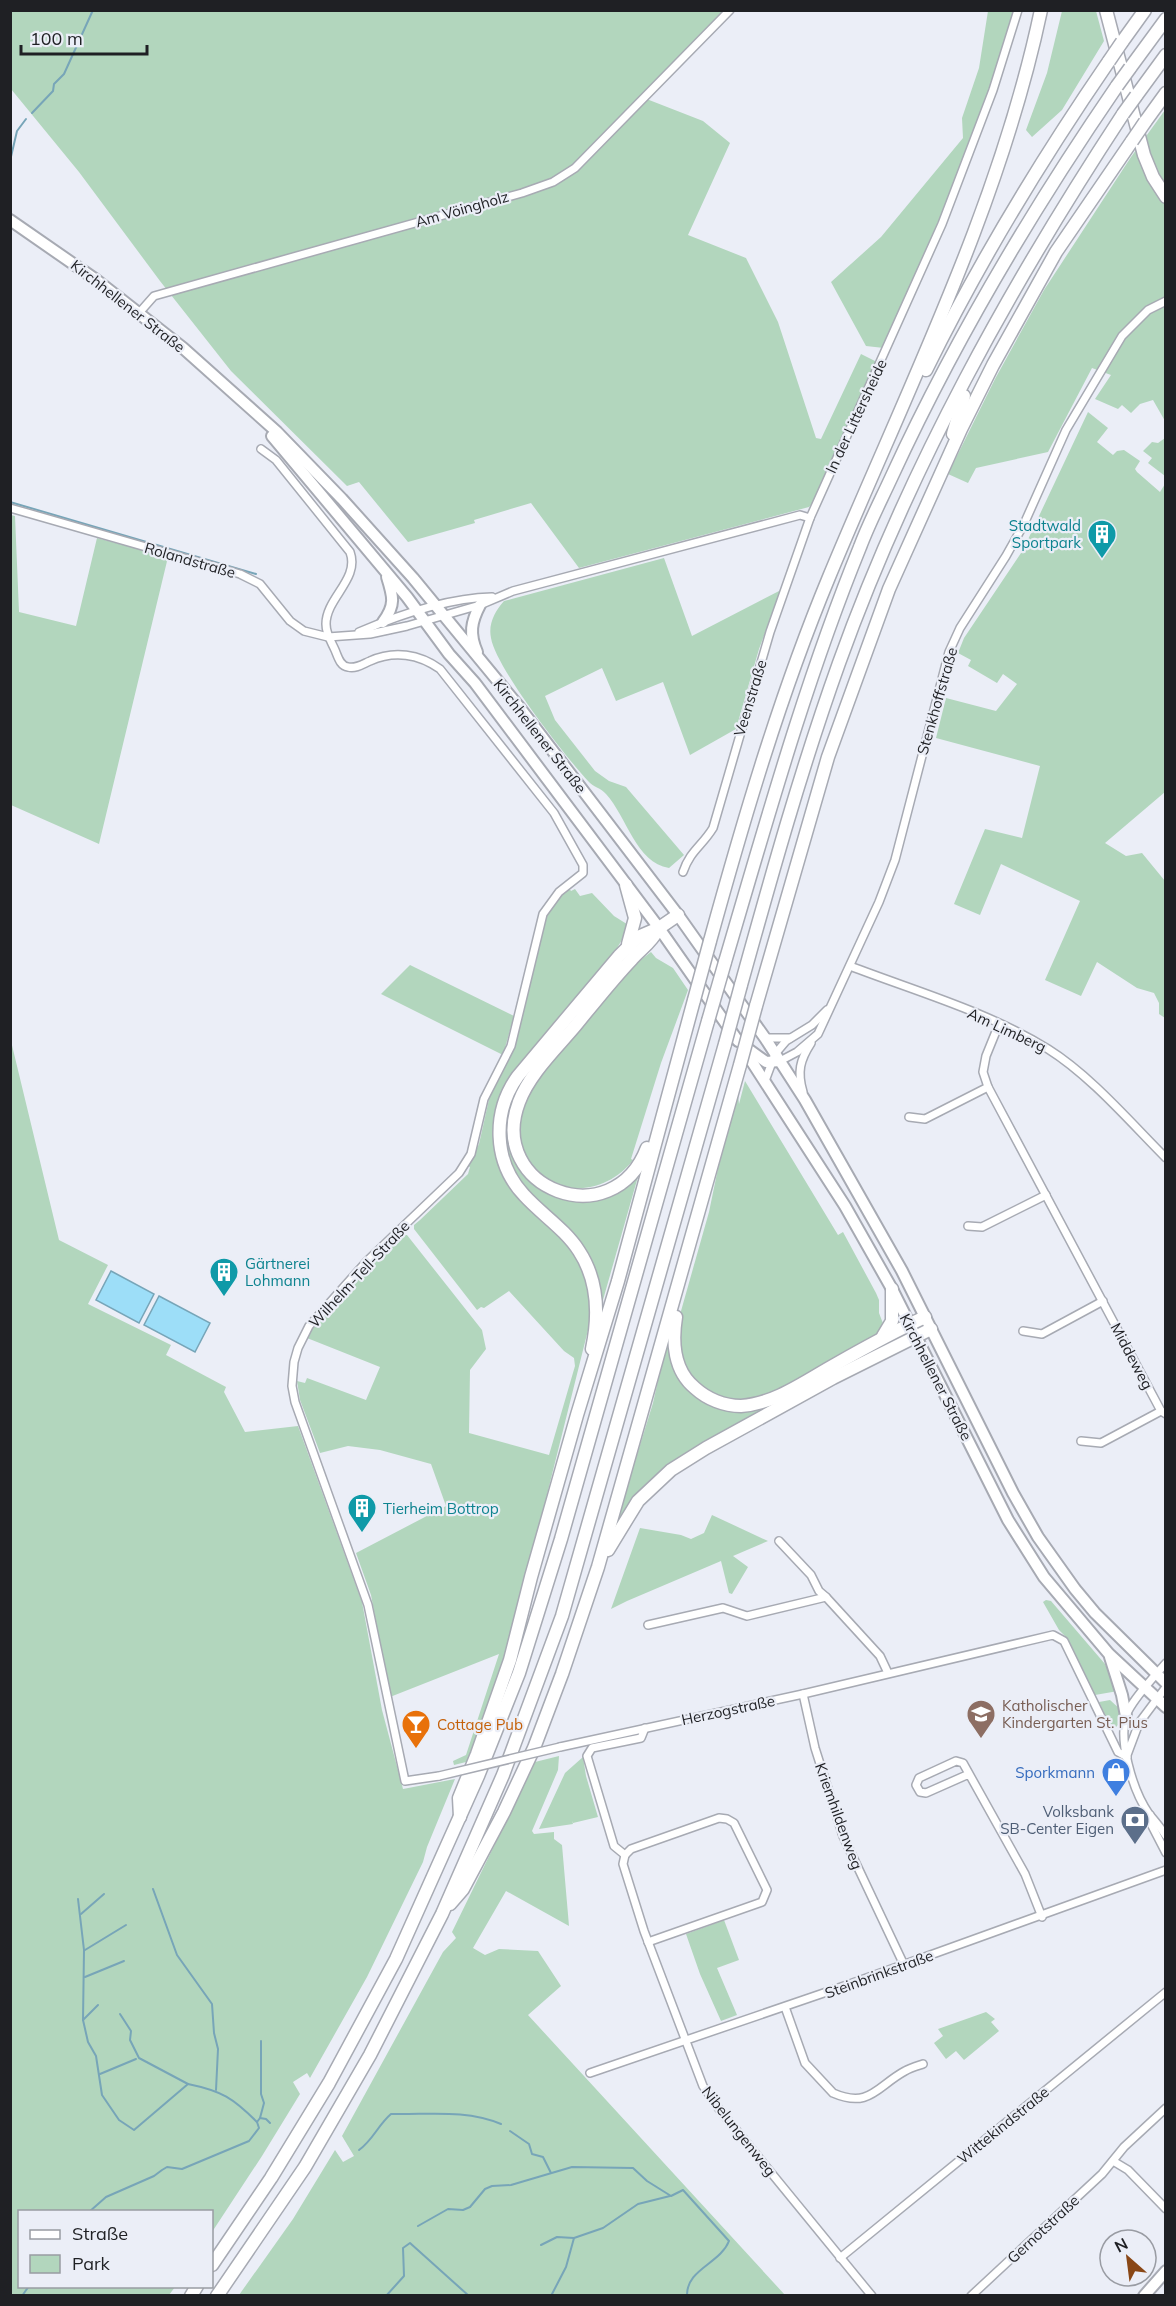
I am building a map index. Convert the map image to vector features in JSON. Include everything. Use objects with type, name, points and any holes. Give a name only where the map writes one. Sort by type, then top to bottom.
[{"type":"highway","points":[[460,1821],[459,1798],[510,1660],[577,1415],[618,1281],[741,830],[778,713],[827,580],[929,343],[993,186],[1021,97],[1041,10]]},
{"type":"highway","points":[[1106,10],[1144,155],[1153,177],[1166,197]]},
{"type":"highway","points":[[854,516],[942,338],[985,257],[1036,171],[1145,10]]},
{"type":"highway","points":[[213,2264],[271,2178],[329,2083],[396,1959],[460,1821],[519,1673],[561,1539],[725,962],[797,721],[860,547],[906,446],[954,351],[1012,248],[1065,162],[1166,19]]},
{"type":"highway","points":[[217,2295],[255,2242],[319,2142],[370,2055],[442,1914],[503,1775],[562,1616],[775,865],[840,662],[887,546],[972,366],[1050,227],[1123,114],[1166,55]]},
{"type":"highway","points":[[442,1914],[463,1889],[504,1812],[534,1748],[562,1674],[598,1567],[828,757],[889,588],[993,364],[1050,262],[1166,93]]},
{"type":"highway","points":[[941,473],[972,366]]},
{"type":"highway","points":[[626,885],[635,918],[627,948]]},
{"type":"highway","points":[[577,1415],[594,1341],[596,1293],[587,1265],[572,1241],[516,1186],[504,1162],[499,1128],[507,1094],[518,1076],[627,948],[643,933],[659,928],[678,915]]},
{"type":"highway","points":[[659,928],[654,938],[632,959],[553,1052],[526,1089],[516,1115],[515,1130],[519,1154],[531,1173],[550,1189],[578,1196],[593,1196],[607,1191],[632,1173],[642,1161],[671,1085]]},
{"type":"highway","points":[[685,1260],[687,1275],[674,1328],[676,1357],[684,1377],[690,1384],[721,1403],[742,1406],[777,1396],[925,1317]]},
{"type":"highway","points":[[878,1341],[892,1321],[892,1289]]},
{"type":"highway","points":[[598,1567],[634,1507],[671,1470],[706,1448],[833,1378],[931,1329]]},
{"type":"main road","name":"Kirchhellener Straße","points":[[10,220],[95,279],[139,313],[183,348],[277,432],[342,499],[479,658],[635,857],[765,1038],[775,1059],[805,1100],[894,1256],[1013,1493],[1038,1537],[1075,1589],[1111,1630],[1166,1685]]},
{"type":"main road","name":"Kirchhellener Straße","points":[[240,400],[385,571],[489,701],[659,928],[738,1041]]},
{"type":"main road","points":[[383,622],[391,611],[394,601],[385,571]]},
{"type":"main road","points":[[479,658],[471,633],[480,605]]},
{"type":"main road","name":"Kirchhellener Straße","points":[[775,1059],[762,1060],[746,1050],[845,1206],[892,1289],[1008,1520],[1044,1577],[1109,1654],[1166,1707]]},
{"type":"main road","points":[[1109,1654],[1126,1716]]},
{"type":"main road","points":[[1144,2295],[1166,2271]]},
{"type":"street","name":"Am Vöingholz","points":[[139,313],[154,296],[522,193],[553,182],[575,168],[730,10]]},
{"type":"street","name":"In der Littersheide","points":[[810,518],[942,224],[993,90],[1018,10]]},
{"type":"street","name":"Stenkhoffstraße","points":[[775,1059],[797,1052],[818,1034],[879,902],[895,860],[949,652],[960,628],[1024,524],[1066,430],[1122,336],[1148,310],[1166,301]]},
{"type":"street","points":[[261,449],[276,460],[310,501],[350,552],[353,560],[351,571],[326,622],[328,637]]},
{"type":"street","name":"Rolandstraße","points":[[10,508],[240,574],[260,584],[290,621],[304,631],[328,637],[370,634],[426,621]]},
{"type":"street","points":[[426,621],[439,611],[476,598],[495,597],[800,515],[810,518]]},
{"type":"street","name":"Veenstraße","points":[[683,872],[688,858],[713,828],[770,632],[810,518]]},
{"type":"street","points":[[418,611],[439,611],[480,605],[495,597]]},
{"type":"street","name":"Rolandstraße","points":[[351,635],[418,611]]},
{"type":"street","name":"Wilhelm-Tell-Straße","points":[[328,637],[341,663],[346,667],[358,667],[376,658],[396,655],[417,657],[440,669],[561,822],[583,865],[583,873],[559,892],[543,914],[511,1046],[484,1099],[471,1154],[459,1173],[367,1261],[319,1313],[302,1337],[294,1362],[292,1386],[295,1402],[368,1605],[405,1781]]},
{"type":"street","name":"Am Limberg","points":[[850,966],[999,1024],[1050,1050],[1085,1078],[1166,1158]]},
{"type":"street","name":"Stenkhoffstraße","points":[[765,1081],[775,1059],[790,1038],[812,1025],[831,1006]]},
{"type":"street","name":"Middeweg","points":[[999,1024],[986,1056],[983,1072],[988,1087],[1163,1412],[1101,1443],[1082,1441]]},
{"type":"street","name":"Kirchhellener Straße","points":[[805,1100],[798,1074],[799,1068],[803,1056],[818,1034]]},
{"type":"street","points":[[765,1038],[790,1038]]},
{"type":"street","points":[[909,1116],[925,1119],[988,1087]]},
{"type":"street","points":[[968,1226],[982,1227],[1046,1195]]},
{"type":"street","points":[[1023,1331],[1042,1334],[1103,1301]]},
{"type":"street","points":[[779,1541],[811,1575],[819,1591],[880,1656],[888,1673]]},
{"type":"street","points":[[648,1625],[723,1608],[747,1616],[826,1597]]},
{"type":"street","name":"Herzogstraße","points":[[405,1781],[439,1776],[803,1694],[1050,1635],[1059,1636],[1064,1641],[1118,1752],[1126,1757]]},
{"type":"street","points":[[1166,1663],[1130,1709],[1126,1716],[1125,1733],[1126,1757],[1136,1787],[1150,1815],[1166,1836]]},
{"type":"street","name":"Kirchhellener Straße","points":[[1126,1757],[1139,1723],[1166,1685]]},
{"type":"street","name":"Kriemhildenweg","points":[[803,1694],[815,1748],[843,1836],[904,1965]]},
{"type":"street","name":"Nibelungenweg","points":[[645,1728],[641,1738],[592,1748],[587,1756],[614,1846],[625,1855],[623,1864],[648,1942],[687,2040],[702,2086],[872,2295]]},
{"type":"street","points":[[969,1774],[926,1793],[920,1792],[916,1785],[919,1778],[956,1761],[963,1762],[1026,1874],[1042,1917]]},
{"type":"street","points":[[1150,1815],[1150,1824],[1166,1853]]},
{"type":"street","points":[[625,1855],[631,1849],[724,1818],[734,1823],[767,1890],[762,1902],[648,1942]]},
{"type":"street","name":"Steinbrinkstraße","points":[[590,2073],[1042,1917],[1166,1870]]},
{"type":"street","name":"Wittekindstraße","points":[[840,2258],[1166,1992]]},
{"type":"street","points":[[784,2007],[806,2063],[833,2094],[846,2098],[862,2098],[875,2093],[904,2071],[923,2064]]},
{"type":"street","name":"Gernotstraße","points":[[971,2295],[1166,2108]]},
{"type":"street","points":[[1113,2161],[1128,2170],[1166,2209]]},
{"type":"green space","points":[[10,11],[730,11],[644,98],[703,121],[730,143],[688,235],[746,258],[778,322],[816,438],[821,439],[861,354],[877,362],[814,501],[809,507],[579,568],[531,503],[474,520],[475,523],[408,542],[359,482],[347,486],[231,371],[79,172],[11,89]]},
{"type":"green space","points":[[988,11],[1015,11],[987,97],[939,224],[884,348],[866,346],[831,282],[881,237],[963,138],[962,118],[979,68]]},
{"type":"green space","points":[[1062,11],[1096,11],[1104,41],[1062,110],[1032,137],[1026,130],[1047,73]]},
{"type":"green space","points":[[1165,110],[1165,421],[1153,400],[1140,404],[1131,413],[1122,405],[1118,409],[1095,399],[1111,375],[1092,368],[1048,452],[976,468],[968,483],[948,474],[995,379],[1044,290],[1131,157]]},
{"type":"green space","points":[[1088,412],[1108,428],[1097,442],[1113,455],[1117,451],[1124,450],[1140,461],[1135,469],[1160,492],[1165,484],[1165,792],[1105,843],[1126,856],[1142,853],[1165,881],[1165,1018],[1159,1014],[1159,1003],[1154,993],[1137,988],[1097,962],[1081,996],[1045,980],[1080,901],[1001,864],[980,915],[954,904],[985,829],[1022,838],[1040,766],[936,738],[946,698],[996,711],[1017,684],[1003,674],[997,683],[968,666],[971,660],[958,653],[964,638],[1023,550]]},
{"type":"green space","points":[[1165,438],[1165,476],[1148,463],[1152,458],[1143,451],[1152,442],[1158,443]]},
{"type":"green space","points":[[11,515],[15,516],[19,612],[76,626],[97,538],[168,557],[99,844],[11,805]]},
{"type":"green space","points":[[664,558],[692,636],[781,590],[759,649],[736,729],[690,755],[663,682],[616,701],[602,668],[545,696],[555,720],[595,771],[609,781],[626,787],[684,855],[669,868],[648,858],[606,794],[588,781],[549,733],[505,669],[490,633],[493,618],[504,601]]},
{"type":"green space","points":[[569,888],[571,891],[575,889],[580,896],[592,893],[614,916],[630,926],[610,960],[511,1079],[498,1159],[569,1245],[583,1269],[589,1295],[590,1322],[518,1611],[498,1681],[470,1761],[454,1765],[453,1761],[466,1755],[499,1654],[390,1697],[371,1595],[356,1553],[446,1506],[431,1464],[380,1450],[348,1446],[320,1453],[300,1400],[297,1381],[305,1383],[307,1378],[366,1400],[380,1367],[307,1338],[338,1298],[403,1235],[407,1235],[482,1330],[486,1349],[470,1370],[469,1433],[549,1455],[575,1366],[574,1358],[564,1351],[509,1291],[484,1308],[477,1310],[414,1229],[414,1225],[468,1174],[470,1167],[468,1166],[479,1144],[490,1095],[513,1050],[546,916],[562,892]]},
{"type":"green space","points":[[651,952],[656,958],[673,968],[688,990],[661,1063],[631,1159],[633,1160],[605,1183],[571,1188],[555,1184],[541,1175],[530,1162],[522,1144],[519,1124],[524,1105],[537,1082],[553,1061],[638,962]]},
{"type":"green space","points":[[410,965],[514,1016],[503,1055],[381,994]]},
{"type":"green space","points":[[10,1037],[59,1240],[108,1265],[88,1304],[171,1345],[166,1355],[226,1387],[224,1392],[245,1432],[298,1426],[362,1602],[382,1710],[403,1789],[455,1779],[423,1862],[367,1977],[310,2078],[307,2073],[293,2082],[300,2094],[213,2230],[213,2210],[18,2210],[18,2288],[174,2288],[169,2295],[11,2295]]},
{"type":"green space","points":[[544,1053],[521,1089],[518,1160],[581,1199],[639,1173],[601,1307],[594,1275],[521,1186],[505,1152],[505,1117],[514,1092]]},
{"type":"green space","points":[[745,1081],[838,1235],[843,1232],[876,1293],[884,1326],[873,1337],[779,1390],[750,1401],[720,1398],[694,1382],[680,1358],[679,1321],[709,1212],[722,1149],[738,1094],[739,1104]]},
{"type":"green space","points":[[890,1338],[893,1343],[858,1358],[662,1471],[637,1494],[615,1526],[653,1403],[667,1340],[681,1380],[742,1410]]},
{"type":"green space","points":[[712,1515],[768,1541],[733,1556],[748,1567],[732,1594],[729,1593],[721,1561],[611,1609],[640,1528],[681,1535],[691,1539],[704,1533]]},
{"type":"green space","points":[[1051,1601],[1105,1664],[1118,1691],[1095,1695],[1068,1639],[1059,1630],[1043,1602]]},
{"type":"green space","points":[[1110,1700],[1121,1710],[1120,1723],[1116,1727],[1109,1723],[1099,1702]]},
{"type":"green space","points":[[559,1756],[558,1770],[532,1831],[534,1834],[554,1832],[554,1839],[562,1845],[569,1926],[506,1891],[473,1948],[485,1955],[499,1949],[538,1951],[561,1986],[528,2015],[785,2295],[239,2295],[293,2219],[335,2150],[343,2162],[354,2156],[342,2136],[443,1952],[456,1938],[452,1932],[535,1762]]},
{"type":"green space","points":[[583,1757],[598,1817],[573,1823],[572,1821],[573,1824],[539,1829],[565,1773]]},
{"type":"green space","points":[[724,1920],[739,1960],[717,1968],[737,2015],[721,2021],[700,1974],[686,1934]]},
{"type":"green space","points":[[986,2012],[995,2019],[991,2022],[999,2031],[964,2060],[956,2051],[946,2059],[934,2043],[943,2036],[938,2029]]},
{"type":"water","points":[[111,1271],[154,1294],[139,1323],[96,1300]]},
{"type":"water","points":[[159,1296],[210,1323],[195,1352],[144,1325]]},
{"type":"waterway","points":[[32,113],[53,91],[54,84],[64,74],[93,10]]},
{"type":"waterway","points":[[10,161],[17,131],[26,119]]},
{"type":"waterway","points":[[10,502],[256,574]]},
{"type":"waterway","points":[[153,1889],[177,1955],[212,2004],[214,2033],[218,2049],[216,2090]]},
{"type":"waterway","points":[[81,1914],[104,1894]]},
{"type":"waterway","points":[[78,1899],[84,1950],[83,2020],[88,2042],[96,2056],[102,2095],[119,2120],[134,2130],[188,2084],[226,2097],[257,2122]]},
{"type":"waterway","points":[[85,1950],[126,1925]]},
{"type":"waterway","points":[[85,1977],[124,1961]]},
{"type":"waterway","points":[[83,2020],[98,2005]]},
{"type":"waterway","points":[[120,2014],[131,2031],[130,2040],[139,2058],[188,2084]]},
{"type":"waterway","points":[[260,2118],[264,2103],[261,2094],[261,2041]]},
{"type":"waterway","points":[[100,2074],[136,2059]]},
{"type":"waterway","points":[[359,2150],[391,2114],[474,2116],[501,2124]]},
{"type":"waterway","points":[[91,2210],[106,2197],[154,2176],[167,2167],[182,2169],[249,2141],[259,2128],[257,2122],[260,2118],[270,2123]]},
{"type":"waterway","points":[[510,2131],[529,2144],[532,2154],[543,2157],[551,2173]]},
{"type":"waterway","points":[[418,2226],[448,2209],[463,2210],[470,2207],[485,2189],[492,2186],[511,2185],[572,2167],[633,2168],[647,2181],[671,2196],[683,2190],[729,2241],[725,2249],[692,2279],[687,2296]]},
{"type":"waterway","points":[[551,2296],[566,2267],[574,2238],[603,2228],[638,2204],[670,2196]]},
{"type":"waterway","points":[[541,2245],[557,2237],[574,2238]]},
{"type":"waterway","points":[[386,2296],[404,2276],[403,2248],[410,2243],[469,2296]]},
{"type":"waterway","points":[[22,2296],[28,2288]]},
{"type":"place","name":"Stadtwald Sportpark","points":[[1102,560]]},
{"type":"place","name":"Gärtnerei Lohmann","points":[[224,1298]]},
{"type":"place","name":"Tierheim Bottrop","points":[[362,1534]]},
{"type":"place","name":"Katholischer Kindergarten St. Pius","points":[[981,1740]]},
{"type":"place","name":"Cottage Pub","points":[[416,1750]]},
{"type":"place","name":"Sporkmann","points":[[1116,1798]]},
{"type":"place","name":"Volksbank SB-Center Eigen","points":[[1135,1846]]}]
